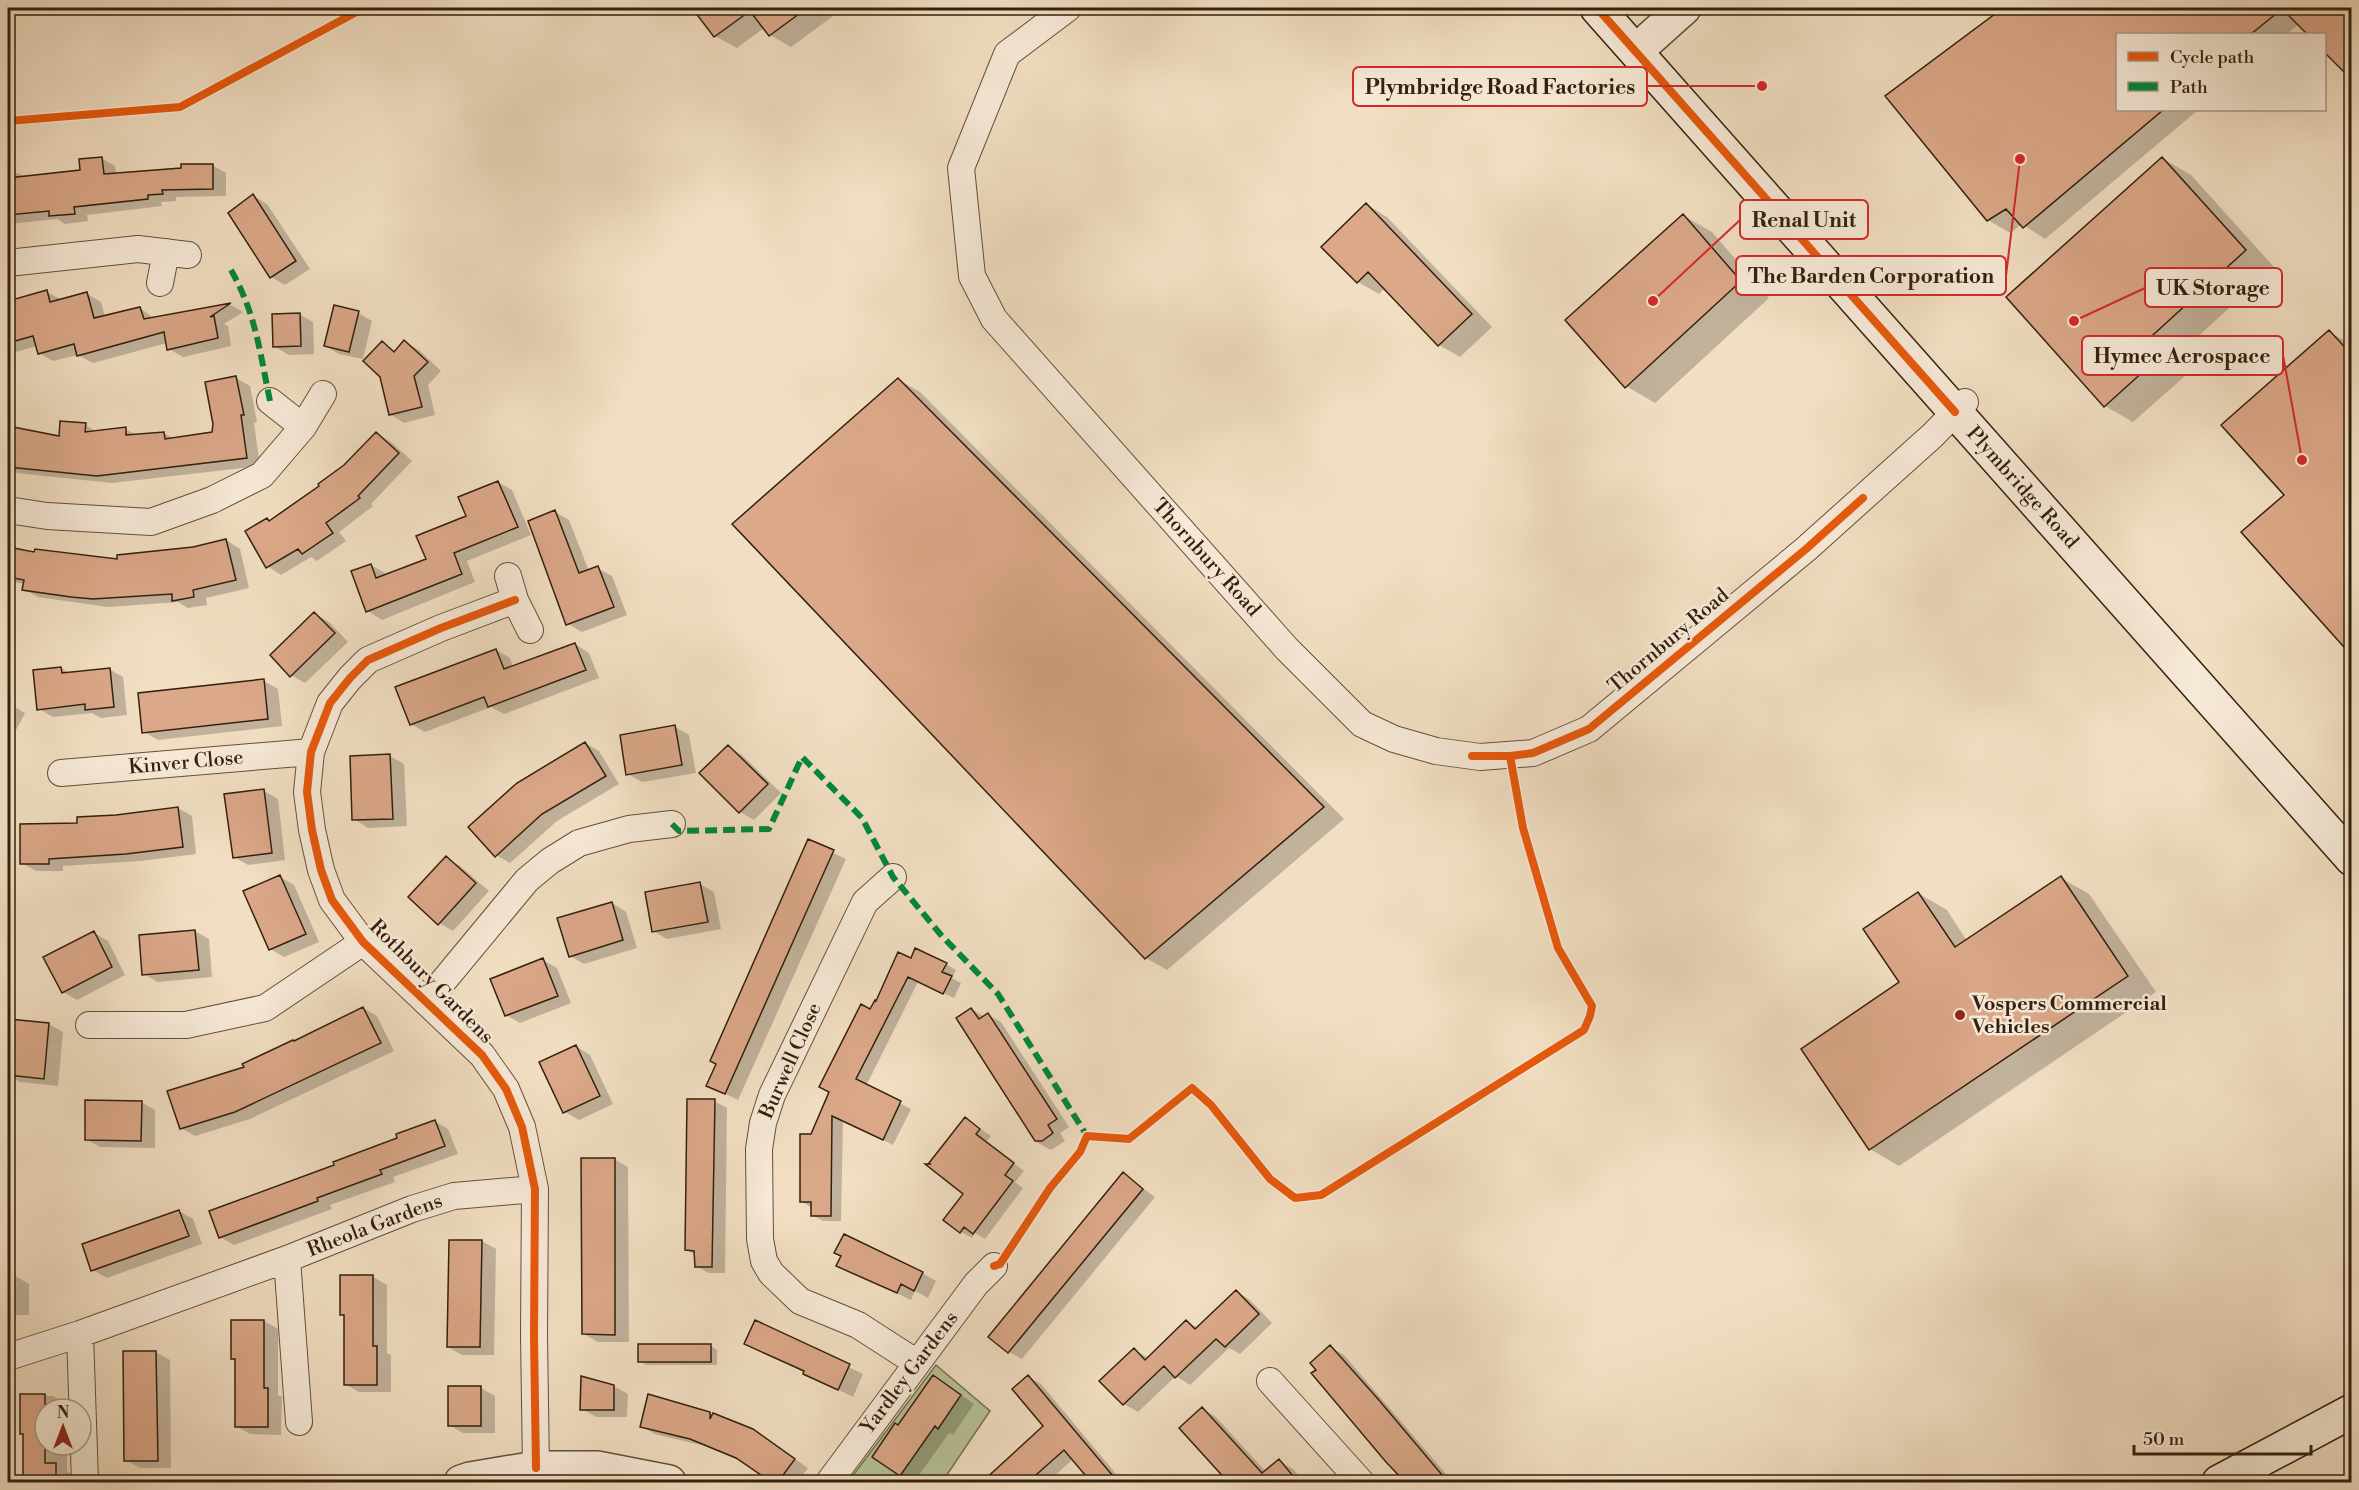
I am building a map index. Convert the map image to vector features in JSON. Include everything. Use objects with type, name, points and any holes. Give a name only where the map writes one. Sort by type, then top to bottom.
[{"type":"main road","name":"Plymbridge Road","points":[[1597,8],[1644,44],[2352,859]]},
{"type":"main road","name":"Plymbridge Road","points":[[1626,8],[1644,44]]},
{"type":"main road","points":[[1644,44],[1684,8]]},
{"type":"main road","name":"Plymbridge Road","points":[[1960,407],[2352,830]]},
{"type":"main road","points":[[2219,1482],[2316,1428],[2352,1411]]},
{"type":"main road","points":[[2316,1428],[2352,1424]]},
{"type":"main road","points":[[461,1482],[537,1468],[597,1468],[669,1482]]},
{"type":"street","name":"Thornbury Road","points":[[1068,8],[1007,54],[961,168],[972,276],[994,319],[1287,649],[1362,724],[1394,739],[1436,751],[1480,757],[1510,756],[1533,753],[1589,729],[1806,549],[1933,435],[1960,407]]},
{"type":"street","points":[[8,263],[138,249],[177,253],[160,282]]},
{"type":"street","points":[[8,510],[47,516],[151,522],[212,500],[262,475],[303,427],[323,394]]},
{"type":"street","points":[[270,401],[303,427]]},
{"type":"street","points":[[508,576],[515,600],[530,630]]},
{"type":"street","name":"Rothbury Gardens","points":[[515,600],[441,628],[368,660],[330,703],[311,752],[307,792],[321,870],[332,900],[363,942],[482,1054],[506,1089],[522,1127],[535,1189],[534,1336],[537,1468]]},
{"type":"street","name":"Kinver Close","points":[[61,773],[311,752]]},
{"type":"street","points":[[426,1002],[527,880],[550,861],[579,843],[629,829],[672,824]]},
{"type":"street","name":"Burwell Close","points":[[893,877],[865,902],[772,1095],[763,1123],[759,1149],[760,1239],[764,1261],[771,1273],[800,1301],[858,1325],[916,1363]]},
{"type":"street","points":[[89,1025],[186,1025],[265,1008],[363,942]]},
{"type":"street","name":"Rheola Gardens","points":[[8,1358],[287,1259],[412,1209],[454,1196],[535,1189]]},
{"type":"street","name":"Rheola Gardens","points":[[287,1259],[299,1422]]},
{"type":"street","name":"Yardley Gardens","points":[[829,1482],[976,1284],[994,1266]]},
{"type":"street","points":[[80,1334],[85,1482]]},
{"type":"street","points":[[1270,1381],[1360,1482]]},
{"type":"green space","points":[[936,1365],[990,1411],[942,1482],[848,1482]]},
{"type":"building","points":[[692,8],[807,8],[769,36],[750,11],[714,37]]},
{"type":"building","points":[[2003,8],[2352,8],[2352,80],[2326,54],[2326,33],[2306,33],[2282,9],[2252,33],[2116,33],[2116,111],[2162,111],[2023,228],[2006,209],[1987,221],[1885,96]]},
{"type":"building","points":[[102,157],[104,174],[181,168],[181,164],[213,164],[213,189],[162,190],[163,194],[148,195],[148,199],[74,207],[75,214],[49,216],[49,211],[8,215],[8,178],[80,170],[79,159]]},
{"type":"building","points":[[2162,157],[2246,250],[2142,345],[2156,360],[2104,407],[2006,297]]},
{"type":"building","points":[[253,194],[296,261],[270,278],[228,213]]},
{"type":"building","points":[[1366,203],[1472,314],[1438,346],[1368,272],[1357,283],[1321,247]]},
{"type":"building","points":[[1683,214],[1741,281],[1625,388],[1565,320]]},
{"type":"building","points":[[47,290],[50,302],[87,292],[94,318],[140,307],[144,319],[231,303],[210,317],[214,316],[218,338],[167,350],[164,332],[77,356],[74,344],[38,354],[33,336],[8,343],[8,301]]},
{"type":"building","points":[[334,305],[359,311],[349,352],[324,346]]},
{"type":"building","points":[[300,313],[301,346],[273,347],[272,314]]},
{"type":"building","points":[[2329,330],[2352,355],[2352,656],[2241,532],[2284,495],[2221,425]]},
{"type":"building","points":[[404,340],[428,362],[414,376],[422,407],[389,415],[380,377],[363,361],[382,341],[394,352]]},
{"type":"building","points":[[236,376],[244,415],[241,415],[247,458],[97,476],[8,467],[8,426],[59,436],[60,421],[86,423],[85,432],[126,427],[126,435],[164,432],[165,439],[212,432],[213,424],[205,382]]},
{"type":"building","points":[[898,378],[1324,807],[1145,959],[732,524]]},
{"type":"building","points":[[376,432],[399,453],[358,496],[360,498],[326,523],[333,533],[302,554],[298,549],[266,568],[245,531],[267,518],[269,521],[319,486],[318,484],[344,465]]},
{"type":"building","points":[[498,481],[518,527],[454,553],[462,574],[366,612],[351,571],[371,564],[376,578],[426,559],[416,536],[466,516],[458,497]]},
{"type":"building","points":[[555,510],[579,573],[598,566],[614,607],[566,625],[528,521]]},
{"type":"building","points":[[226,539],[236,580],[193,590],[194,597],[172,601],[172,594],[93,599],[22,590],[24,580],[8,577],[8,547],[34,552],[35,549],[117,559],[117,555],[193,547]]},
{"type":"building","points":[[314,612],[335,633],[290,677],[270,655]]},
{"type":"building","points":[[575,643],[586,670],[488,707],[484,697],[410,725],[395,687],[496,649],[504,669]]},
{"type":"building","points":[[61,667],[62,673],[110,668],[114,707],[85,710],[85,704],[37,710],[33,670]]},
{"type":"building","points":[[264,679],[268,719],[142,733],[138,693]]},
{"type":"building","points":[[675,725],[682,765],[626,775],[620,735]]},
{"type":"building","points":[[585,742],[606,776],[542,814],[495,857],[468,827],[517,783]]},
{"type":"building","points":[[728,745],[768,784],[739,813],[699,773]]},
{"type":"building","points":[[390,754],[393,819],[352,820],[350,756]]},
{"type":"building","points":[[264,789],[272,853],[233,858],[224,794]]},
{"type":"building","points":[[178,807],[183,847],[126,854],[49,859],[49,864],[20,864],[20,824],[77,823],[77,817],[116,815]]},
{"type":"building","points":[[808,839],[834,850],[725,1094],[706,1086],[716,1064],[710,1061]]},
{"type":"building","points":[[446,856],[476,883],[438,925],[408,897]]},
{"type":"building","points":[[280,875],[306,934],[269,950],[243,891]]},
{"type":"building","name":"Vospers Commercial Vehicles","points":[[2061,876],[2128,976],[1869,1150],[1801,1049],[1899,982],[1863,929],[1918,892],[1955,947]]},
{"type":"building","points":[[700,882],[708,922],[652,932],[645,892]]},
{"type":"building","points":[[612,902],[623,940],[569,957],[557,918]]},
{"type":"building","points":[[195,930],[199,970],[142,975],[139,935]]},
{"type":"building","points":[[94,931],[112,967],[62,993],[43,957]]},
{"type":"building","points":[[915,948],[947,963],[942,972],[952,976],[943,994],[908,977],[856,1079],[901,1101],[883,1140],[832,1116],[831,1216],[811,1216],[811,1202],[800,1202],[800,1134],[811,1134],[829,1092],[819,1087],[861,1004],[870,1009],[876,1001],[898,952],[911,958]]},
{"type":"building","points":[[543,958],[558,996],[505,1016],[490,979]]},
{"type":"building","points":[[363,1007],[381,1043],[235,1112],[180,1129],[167,1091],[244,1067],[242,1064]]},
{"type":"building","points":[[971,1008],[979,1019],[988,1013],[1057,1119],[1048,1125],[1053,1133],[1042,1141],[1035,1141],[956,1018]]},
{"type":"building","points":[[9,1019],[49,1023],[44,1079],[8,1075]]},
{"type":"building","points":[[576,1045],[600,1096],[563,1113],[539,1062]]},
{"type":"building","points":[[687,1099],[715,1099],[712,1267],[695,1267],[694,1251],[685,1250]]},
{"type":"building","points":[[85,1100],[142,1101],[141,1141],[85,1140]]},
{"type":"building","points":[[965,1117],[980,1129],[976,1134],[1014,1163],[1005,1175],[1013,1181],[973,1234],[964,1227],[960,1233],[943,1220],[963,1194],[925,1164],[930,1164]]},
{"type":"building","points":[[435,1120],[445,1146],[380,1170],[382,1174],[317,1198],[318,1201],[219,1238],[209,1211],[334,1165],[333,1162],[397,1138],[396,1134]]},
{"type":"building","points":[[581,1158],[615,1158],[615,1335],[582,1334]]},
{"type":"building","points":[[1123,1172],[1143,1189],[1008,1353],[988,1337]]},
{"type":"building","points":[[179,1210],[189,1236],[91,1271],[82,1244]]},
{"type":"building","points":[[844,1234],[923,1272],[914,1291],[901,1284],[897,1293],[836,1266],[841,1256],[834,1253]]},
{"type":"building","points":[[449,1240],[482,1240],[480,1347],[447,1347]]},
{"type":"building","points":[[340,1275],[373,1275],[373,1346],[377,1346],[377,1385],[344,1385],[344,1315],[340,1315]]},
{"type":"building","points":[[1236,1290],[1259,1314],[1225,1347],[1216,1339],[1175,1378],[1164,1366],[1123,1405],[1099,1381],[1134,1348],[1145,1360],[1186,1320],[1195,1329]]},
{"type":"building","points":[[231,1320],[264,1320],[264,1388],[268,1388],[268,1427],[235,1427],[235,1359],[231,1359]]},
{"type":"building","points":[[755,1320],[850,1364],[838,1390],[803,1374],[804,1371],[744,1344]]},
{"type":"building","points":[[638,1344],[711,1344],[711,1362],[638,1362]]},
{"type":"building","points":[[1330,1345],[1448,1482],[1405,1482],[1386,1462],[1311,1373],[1316,1370],[1310,1363]]},
{"type":"building","points":[[123,1351],[156,1351],[158,1461],[124,1461]]},
{"type":"building","points":[[933,1375],[961,1395],[938,1429],[935,1426],[900,1476],[872,1457],[895,1423],[898,1425]]},
{"type":"building","points":[[1028,1375],[1118,1482],[1091,1482],[1064,1450],[1028,1482],[982,1482],[1043,1426],[1012,1389]]},
{"type":"building","points":[[581,1376],[614,1385],[614,1410],[580,1410]]},
{"type":"building","points":[[448,1386],[481,1386],[481,1426],[448,1426]]},
{"type":"building","points":[[20,1394],[45,1394],[45,1397],[33,1397],[33,1457],[45,1457],[45,1463],[56,1463],[56,1482],[23,1482],[23,1434],[20,1434]]},
{"type":"building","points":[[648,1394],[710,1412],[710,1419],[713,1413],[753,1429],[795,1459],[778,1482],[771,1482],[736,1458],[690,1439],[640,1427]]},
{"type":"building","points":[[1202,1407],[1262,1473],[1279,1459],[1298,1482],[1228,1482],[1179,1428]]},
{"type":"marked path","points":[[231,270],[252,318],[270,401]]},
{"type":"marked path","points":[[672,824],[679,831],[769,829],[802,757],[862,818],[893,877],[941,935],[998,994],[1087,1136]]},
{"type":"cycle path","points":[[8,121],[180,107],[364,8]]},
{"type":"cycle path","points":[[1597,8],[1955,412]]},
{"type":"cycle path","points":[[1472,756],[1510,756],[1533,753],[1589,729],[1806,549],[1863,498]]},
{"type":"cycle path","points":[[515,600],[441,628],[368,660],[330,703],[311,752],[307,792],[321,870],[332,900],[363,942],[482,1055],[506,1089],[522,1127],[535,1189],[536,1468]]},
{"type":"cycle path","points":[[994,1266],[1000,1264],[1050,1188],[1080,1152],[1087,1136],[1129,1139],[1192,1088],[1211,1105],[1270,1179],[1295,1198],[1321,1195],[1584,1030],[1592,1006],[1558,948],[1523,828],[1510,756]]},
{"type":"place","name":"Plymbridge Road Factories","points":[[1762,86]]},
{"type":"place","name":"The Barden Corporation","points":[[2020,159]]},
{"type":"place","name":"Renal Unit","points":[[1653,301]]},
{"type":"place","name":"UK Storage","points":[[2074,321]]},
{"type":"place","name":"Hymec Aerospace","points":[[2302,460]]},
{"type":"place","name":"Vospers Commercial Vehicles","points":[[1960,1015]]}]
